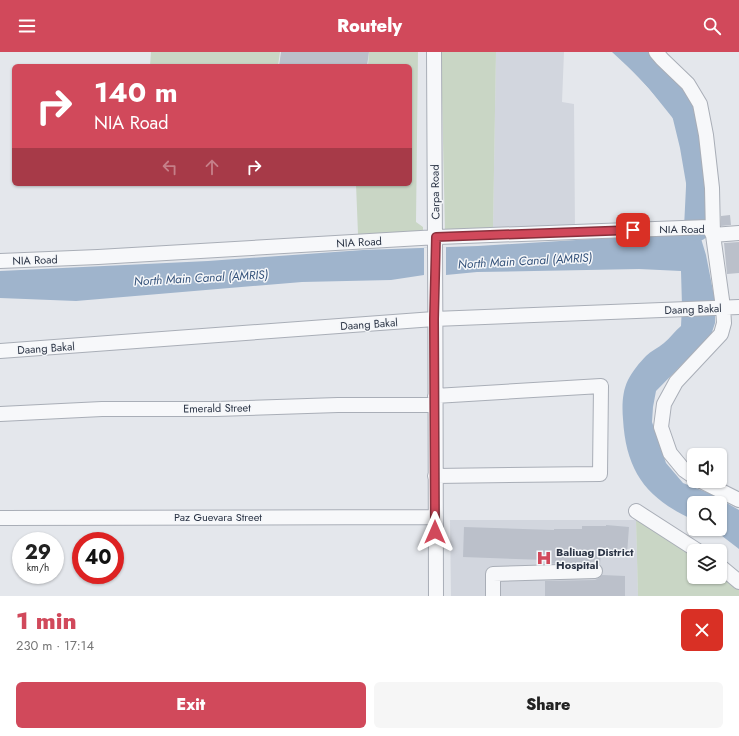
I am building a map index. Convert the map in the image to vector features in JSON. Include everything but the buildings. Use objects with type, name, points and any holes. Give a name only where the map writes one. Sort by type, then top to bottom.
[{"type":"street","name":"Carpa Road","points":[[434,52],[436,241],[434,319],[436,596]]},
{"type":"street","points":[[656,52],[688,84],[700,104],[706,135],[712,188],[711,231],[718,308],[724,323],[721,334],[676,382],[664,404],[661,427],[670,453],[687,472]]},
{"type":"street","name":"NIA Road","points":[[0,261],[436,241],[694,227],[711,231],[739,233]]},
{"type":"street","name":"Daang Bakal","points":[[0,351],[434,319],[739,307]]},
{"type":"street","name":"Emerald Street","points":[[0,414],[102,409],[338,405],[435,400],[601,386],[600,474],[435,476]]},
{"type":"street","points":[[715,488],[739,500]]},
{"type":"street","points":[[636,511],[687,544]]},
{"type":"street","name":"Paz Guevara Street","points":[[0,518],[435,516]]},
{"type":"street","points":[[493,596],[493,574],[595,571]]},
{"type":"street","points":[[727,572],[739,582]]},
{"type":"shaded area","points":[[496,52],[564,52],[562,102],[574,104],[575,230],[493,229]]},
{"type":"shaded area","name":"Baliuag District Hospital","points":[[450,520],[636,520],[638,596],[451,596]]},
{"type":"green space","points":[[151,52],[280,52],[278,64],[150,64]]},
{"type":"green space","points":[[369,52],[418,52],[416,222],[423,227],[423,232],[358,234],[356,186],[412,186],[412,64],[368,64]]},
{"type":"green space","points":[[441,52],[496,52],[493,229],[445,231]]},
{"type":"green space","points":[[649,516],[687,546],[687,584],[727,584],[727,569],[739,578],[739,596],[638,596],[636,520]]},
{"type":"water","name":"North Main Canal (AMRIS)","points":[[612,52],[636,52],[669,83],[690,116],[700,200],[699,232],[706,255],[715,301],[715,323],[711,335],[656,391],[653,407],[652,422],[666,463],[683,483],[687,485],[687,488],[696,488],[714,496],[687,496],[687,516],[664,503],[642,482],[634,469],[629,454],[625,438],[623,419],[625,389],[628,380],[636,367],[646,356],[664,343],[681,326],[681,271],[639,269],[477,272],[446,275],[424,275],[391,280],[302,282],[76,301],[0,298],[0,271],[208,261],[363,250],[478,246],[689,233],[692,218],[680,148],[672,115],[638,76]]},
{"type":"water","name":"North Main Canal (AMRIS)","points":[[727,503],[739,510],[739,549],[722,536],[727,536]]},
{"type":"pier","points":[[446,247],[446,275],[424,275],[424,248]]},
{"type":"waterway","points":[[632,52],[658,79],[686,114],[700,167],[697,228]]},
{"type":"place","name":"Baliuag District Hospital","points":[[544,558]]},
{"type":"route","points":[[435,532],[434,319],[436,237],[633,230]]}]
